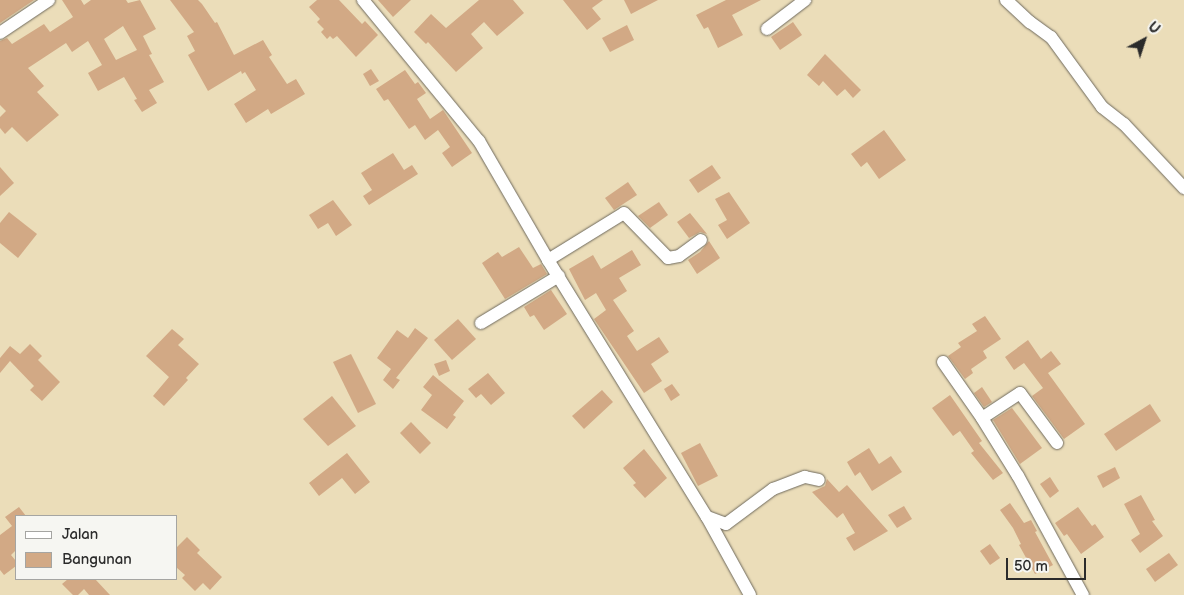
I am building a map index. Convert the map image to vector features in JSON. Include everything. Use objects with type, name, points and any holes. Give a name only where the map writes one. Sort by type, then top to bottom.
[{"type":"street","points":[[0,33],[49,0]]},
{"type":"street","points":[[363,0],[479,141],[548,260],[560,276],[707,517],[750,595]]},
{"type":"street","points":[[767,29],[805,0]]},
{"type":"street","points":[[1006,0],[1030,22],[1051,37],[1102,107],[1124,124],[1184,188]]},
{"type":"street","points":[[548,260],[622,213],[627,214],[655,247],[668,258],[679,256],[701,240]]},
{"type":"street","points":[[481,322],[560,276]]},
{"type":"street","points":[[943,362],[982,418],[1022,484],[1083,595]]},
{"type":"street","points":[[982,418],[1020,393],[1057,443]]},
{"type":"street","points":[[707,517],[726,524],[773,489],[805,477],[819,480]]},
{"type":"building","points":[[0,0],[34,0],[0,23]]},
{"type":"building","points":[[62,0],[81,0],[84,5],[91,0],[126,0],[128,3],[140,0],[156,29],[143,36],[152,54],[149,55],[164,82],[149,90],[157,103],[142,112],[134,100],[137,99],[124,77],[98,91],[88,73],[102,65],[88,41],[72,52],[66,43],[28,68],[44,86],[37,92],[59,115],[27,142],[12,127],[5,134],[0,128],[0,117],[6,111],[0,105],[0,41],[7,38],[12,44],[44,24],[50,32],[73,17]],"holes":[[[123,26],[137,50],[116,60],[104,39]]]},
{"type":"building","points":[[170,0],[198,0],[215,23],[217,22],[234,55],[263,40],[272,55],[269,57],[287,84],[296,79],[305,94],[271,114],[268,109],[246,123],[234,104],[256,90],[245,72],[242,74],[241,71],[208,91],[188,55],[195,51],[187,36],[194,32]]},
{"type":"building","points":[[317,0],[339,0],[362,24],[365,21],[378,35],[356,57],[337,36],[333,39],[330,36],[327,39],[321,32],[324,29],[317,22],[320,19],[309,7]]},
{"type":"building","points":[[378,0],[411,0],[393,17]]},
{"type":"building","points":[[479,0],[513,0],[524,13],[497,36],[484,22],[471,34],[483,48],[456,72],[428,42],[426,44],[414,32],[431,14],[446,28]]},
{"type":"building","points":[[563,0],[603,0],[592,8],[601,19],[587,30]]},
{"type":"building","points":[[624,0],[658,0],[631,14]]},
{"type":"building","points":[[726,0],[761,0],[732,15],[743,35],[718,48],[708,27],[704,29],[696,15]]},
{"type":"building","points":[[793,22],[802,35],[780,50],[771,37]]},
{"type":"building","points":[[627,25],[634,40],[610,52],[602,38]]},
{"type":"building","points":[[825,54],[861,90],[853,98],[845,89],[837,96],[823,81],[819,86],[807,75]]},
{"type":"building","points":[[371,69],[379,81],[370,86],[363,74]]},
{"type":"building","points":[[405,70],[415,84],[418,82],[426,93],[417,99],[430,119],[443,110],[472,153],[452,167],[442,153],[450,147],[438,130],[425,140],[415,125],[409,129],[388,99],[384,101],[376,89]]},
{"type":"building","points":[[884,130],[906,160],[879,179],[867,162],[861,167],[851,154]]},
{"type":"building","points":[[393,153],[404,170],[412,165],[418,174],[369,205],[363,196],[372,190],[361,173]]},
{"type":"building","points":[[712,165],[721,178],[698,193],[689,180]]},
{"type":"building","points":[[0,167],[14,183],[0,196]]},
{"type":"building","points":[[628,182],[637,195],[614,210],[605,198]]},
{"type":"building","points":[[729,192],[750,223],[727,239],[718,225],[727,220],[715,199]]},
{"type":"building","points":[[333,200],[352,225],[336,236],[328,223],[318,229],[309,215]]},
{"type":"building","points":[[659,202],[668,215],[650,228],[638,216]]},
{"type":"building","points":[[9,212],[37,234],[18,258],[0,243],[0,223]]},
{"type":"building","points":[[690,213],[707,234],[700,232],[689,238],[677,222]]},
{"type":"building","points":[[709,241],[720,258],[697,274],[688,260],[700,252]]},
{"type":"building","points":[[519,247],[533,268],[541,264],[547,274],[505,299],[482,263],[498,252],[502,257]]},
{"type":"building","points":[[632,250],[641,265],[619,278],[627,291],[613,300],[634,331],[627,336],[637,351],[659,337],[669,352],[651,364],[662,381],[644,393],[594,319],[606,310],[596,293],[585,300],[569,269],[593,255],[601,269]]},
{"type":"building","points":[[551,290],[567,314],[544,330],[534,315],[530,317],[524,307]]},
{"type":"building","points":[[985,316],[1001,339],[983,351],[987,358],[971,369],[973,373],[965,379],[948,356],[961,347],[958,343],[977,331],[972,324]]},
{"type":"building","points":[[458,319],[476,339],[452,360],[434,340]]},
{"type":"building","points":[[415,328],[428,338],[396,378],[400,380],[393,389],[383,380],[391,369],[377,358],[397,330],[408,338]]},
{"type":"building","points":[[172,329],[184,339],[178,345],[199,364],[186,378],[188,380],[164,406],[153,396],[169,377],[146,356]]},
{"type":"building","points":[[1028,340],[1041,359],[1051,351],[1061,364],[1048,373],[1085,424],[1064,439],[1032,396],[1043,388],[1024,363],[1014,370],[1005,357]]},
{"type":"building","points":[[30,344],[42,356],[38,360],[60,382],[42,401],[30,390],[34,386],[10,361],[0,373],[0,358],[10,346],[20,354]]},
{"type":"building","points":[[351,354],[376,404],[358,413],[333,362]]},
{"type":"building","points":[[446,360],[450,371],[439,376],[434,364]]},
{"type":"building","points":[[488,373],[505,393],[491,405],[481,394],[476,398],[468,389]]},
{"type":"building","points":[[433,375],[464,401],[453,415],[456,417],[447,429],[421,410],[432,395],[423,387]]},
{"type":"building","points":[[672,384],[680,395],[671,401],[664,389]]},
{"type":"building","points":[[982,387],[992,402],[984,407],[974,393]]},
{"type":"building","points":[[602,390],[613,402],[584,429],[572,416]]},
{"type":"building","points":[[950,395],[982,441],[979,443],[1003,473],[993,480],[971,453],[974,451],[960,431],[953,436],[932,408]]},
{"type":"building","points":[[332,396],[356,426],[328,446],[303,419]]},
{"type":"building","points":[[1150,404],[1161,421],[1116,451],[1104,434]]},
{"type":"building","points":[[1012,408],[1042,448],[1020,464],[993,420]]},
{"type":"building","points":[[411,422],[431,443],[420,454],[400,433]]},
{"type":"building","points":[[700,443],[718,476],[698,486],[681,453]]},
{"type":"building","points":[[869,448],[879,464],[891,456],[902,472],[872,491],[860,472],[855,476],[847,462]]},
{"type":"building","points":[[644,449],[667,478],[645,498],[633,485],[636,483],[623,468]]},
{"type":"building","points":[[347,453],[370,482],[355,494],[342,478],[319,496],[309,483]]},
{"type":"building","points":[[1115,467],[1120,478],[1103,488],[1097,476]]},
{"type":"building","points":[[1050,477],[1059,491],[1050,498],[1040,484]]},
{"type":"building","points":[[827,479],[839,492],[847,485],[888,531],[854,551],[846,538],[855,533],[843,513],[837,518],[812,492],[825,486]]},
{"type":"building","points":[[1141,495],[1155,520],[1152,521],[1163,536],[1140,553],[1131,540],[1140,534],[1124,504]]},
{"type":"building","points":[[1010,503],[1024,523],[1031,520],[1037,531],[1035,532],[1053,565],[1035,574],[1019,545],[1021,544],[1013,528],[1000,510]]},
{"type":"building","points":[[904,506],[912,519],[897,528],[888,515]]},
{"type":"building","points":[[19,507],[25,515],[15,515],[15,551],[11,555],[15,560],[15,567],[4,575],[0,570],[0,535],[12,526],[5,517]]},
{"type":"building","points":[[1078,507],[1092,526],[1095,524],[1104,537],[1081,554],[1067,534],[1064,536],[1055,523]]},
{"type":"building","points":[[187,537],[200,550],[197,553],[222,577],[210,590],[203,583],[195,591],[182,578],[185,575],[178,569],[178,546]]},
{"type":"building","points":[[990,544],[1000,558],[990,565],[980,551]]},
{"type":"building","points":[[1169,553],[1178,565],[1155,582],[1146,569]]},
{"type":"building","points":[[67,580],[96,580],[110,595],[89,595],[84,589],[78,595],[73,595],[62,584]]}]
